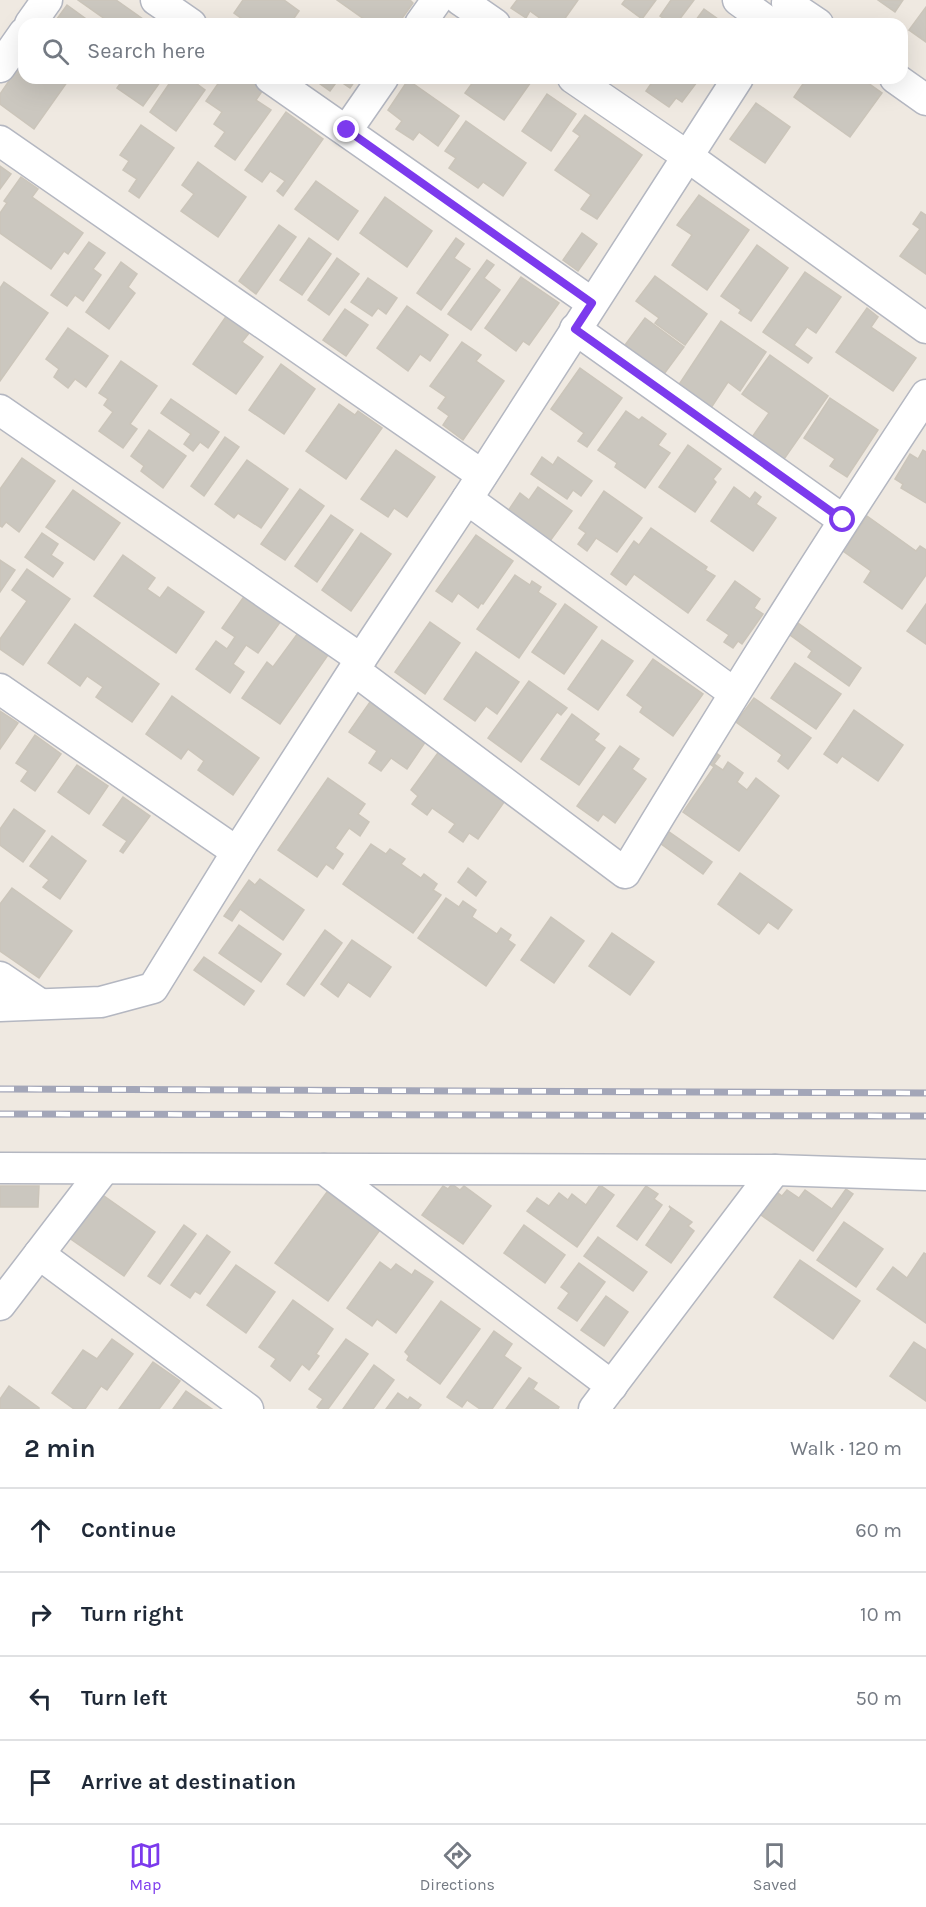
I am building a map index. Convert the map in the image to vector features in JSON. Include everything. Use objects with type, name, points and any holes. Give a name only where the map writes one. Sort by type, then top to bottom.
[{"type":"street","points":[[34,18],[47,0]]},
{"type":"street","points":[[156,0],[182,18]]},
{"type":"street","points":[[424,18],[436,0]]},
{"type":"street","points":[[460,0],[486,18]]},
{"type":"street","points":[[738,0],[797,18]]},
{"type":"street","points":[[0,67],[18,42]]},
{"type":"street","points":[[279,84],[592,303]]},
{"type":"street","points":[[347,130],[379,84]]},
{"type":"street","points":[[582,84],[687,156],[926,328]]},
{"type":"street","points":[[0,1006],[101,1002],[153,988],[357,664],[734,84]]},
{"type":"street","points":[[903,84],[926,100]]},
{"type":"street","points":[[0,141],[474,487],[734,693]]},
{"type":"street","points":[[575,329],[843,520]]},
{"type":"street","points":[[0,410],[357,664],[625,873],[734,693],[843,520],[926,395]]},
{"type":"street","points":[[0,689],[237,852]]},
{"type":"street","points":[[0,977],[40,1004]]},
{"type":"street","points":[[0,1168],[775,1170],[926,1175]]},
{"type":"street","points":[[0,1305],[104,1169]]},
{"type":"street","points":[[324,1169],[603,1397],[775,1170]]},
{"type":"street","points":[[39,1254],[248,1409]]},
{"type":"building","points":[[78,0],[116,0],[142,18],[104,18]]},
{"type":"building","points":[[243,0],[284,0],[299,11],[294,18],[241,18],[234,13]]},
{"type":"building","points":[[337,0],[410,0],[413,3],[402,18],[362,18]]},
{"type":"building","points":[[517,0],[578,0],[565,18],[540,18],[530,11],[526,18],[511,8]]},
{"type":"building","points":[[625,0],[656,0],[643,18],[622,4]]},
{"type":"building","points":[[671,0],[694,0],[680,18],[660,16]]},
{"type":"building","points":[[878,0],[903,0],[895,12]]},
{"type":"building","points":[[67,5],[85,18],[58,18]]},
{"type":"building","points":[[926,7],[926,42],[909,30]]},
{"type":"building","points":[[704,9],[717,18],[697,18]]},
{"type":"building","points":[[18,68],[18,84],[66,84],[34,129],[0,104],[0,94]]},
{"type":"building","points":[[120,84],[159,84],[143,106],[117,88]]},
{"type":"building","points":[[169,84],[197,84],[205,90],[176,131],[150,112]]},
{"type":"building","points":[[218,84],[255,84],[263,90],[256,100],[271,110],[235,160],[215,146],[225,132],[214,124],[222,112],[206,101]]},
{"type":"building","points":[[320,84],[335,84],[330,91]]},
{"type":"building","points":[[405,84],[414,84],[459,116],[438,146],[419,132],[413,140],[396,129],[402,121],[388,110]]},
{"type":"building","points":[[472,84],[529,84],[504,120],[465,93]]},
{"type":"building","points":[[651,84],[696,84],[682,102],[676,98],[669,107],[646,91]]},
{"type":"building","points":[[803,84],[869,84],[882,93],[850,137],[794,97]]},
{"type":"building","points":[[547,94],[576,114],[551,151],[522,131]]},
{"type":"building","points":[[756,103],[790,127],[765,163],[730,139]]},
{"type":"building","points":[[286,112],[323,139],[283,196],[277,191],[285,181],[270,171],[262,182],[245,170]]},
{"type":"building","points":[[585,115],[642,155],[597,219],[581,209],[591,195],[555,170],[580,136],[573,131]]},
{"type":"building","points":[[466,121],[526,163],[503,196],[483,182],[478,188],[449,168],[456,158],[445,151]]},
{"type":"building","points":[[141,125],[174,148],[139,198],[129,191],[137,179],[123,170],[129,161],[120,155]]},
{"type":"building","points":[[198,162],[246,197],[218,237],[181,211],[194,194],[182,185]]},
{"type":"building","points":[[0,166],[11,174],[0,189]]},
{"type":"building","points":[[21,177],[38,189],[32,197],[83,233],[68,254],[64,251],[51,269],[0,233],[0,213],[7,203],[4,201]]},
{"type":"building","points":[[316,181],[358,211],[338,240],[295,209]]},
{"type":"building","points":[[699,195],[749,230],[707,290],[672,265],[692,235],[677,225]]},
{"type":"building","points":[[385,197],[432,231],[407,267],[360,233]]},
{"type":"building","points":[[921,212],[926,215],[926,274],[900,256],[920,229],[913,224]]},
{"type":"building","points":[[279,225],[296,237],[256,294],[239,281]]},
{"type":"building","points":[[582,233],[597,244],[578,271],[563,260]]},
{"type":"building","points":[[309,238],[331,254],[302,295],[280,280]]},
{"type":"building","points":[[456,238],[464,244],[454,258],[470,269],[441,310],[417,293]]},
{"type":"building","points":[[89,242],[105,253],[93,269],[101,275],[83,301],[75,295],[67,306],[51,295]]},
{"type":"building","points":[[757,245],[788,268],[751,321],[739,313],[741,310],[721,296]]},
{"type":"building","points":[[337,258],[359,274],[329,315],[308,300]]},
{"type":"building","points":[[487,260],[494,265],[484,278],[500,290],[471,330],[448,314]]},
{"type":"building","points":[[121,262],[137,274],[128,287],[135,293],[109,329],[86,312]]},
{"type":"building","points":[[805,272],[841,297],[816,333],[807,327],[794,345],[812,358],[808,363],[763,332]]},
{"type":"building","points":[[655,276],[707,314],[685,345],[655,323],[659,318],[636,301]]},
{"type":"building","points":[[521,277],[559,303],[529,345],[523,341],[516,351],[485,328]]},
{"type":"building","points":[[368,278],[397,298],[386,314],[378,308],[372,316],[351,302]]},
{"type":"building","points":[[4,282],[48,313],[0,381],[0,288]]},
{"type":"building","points":[[407,306],[448,335],[430,361],[420,354],[408,371],[377,348]]},
{"type":"building","points":[[867,308],[878,317],[871,327],[916,358],[893,391],[836,352]]},
{"type":"building","points":[[345,309],[368,325],[346,356],[323,340]]},
{"type":"building","points":[[227,315],[250,332],[242,342],[263,357],[236,394],[193,364]]},
{"type":"building","points":[[645,318],[684,347],[664,374],[625,345]]},
{"type":"building","points":[[721,321],[766,352],[740,391],[728,382],[709,411],[676,389]]},
{"type":"building","points":[[68,328],[108,356],[86,387],[75,379],[68,388],[54,377],[59,369],[46,359]]},
{"type":"building","points":[[462,342],[481,355],[476,361],[504,381],[463,440],[443,425],[449,416],[438,408],[446,397],[430,386]]},
{"type":"building","points":[[770,355],[828,396],[782,462],[750,440],[769,413],[742,394]]},
{"type":"building","points":[[121,361],[157,386],[130,424],[137,429],[123,448],[99,431],[113,412],[104,405],[108,399],[99,393]]},
{"type":"building","points":[[281,364],[315,389],[284,434],[249,410]]},
{"type":"building","points":[[580,368],[622,398],[587,447],[578,441],[584,433],[551,409]]},
{"type":"building","points":[[830,398],[878,430],[847,477],[830,466],[835,459],[804,438]]},
{"type":"building","points":[[171,399],[219,432],[208,448],[200,442],[193,451],[184,444],[191,434],[161,413]]},
{"type":"building","points":[[339,404],[355,415],[358,411],[382,428],[346,479],[306,451]]},
{"type":"building","points":[[626,411],[639,420],[642,417],[666,434],[658,445],[670,453],[645,488],[615,467],[617,463],[598,450]]},
{"type":"building","points":[[149,430],[186,456],[163,488],[141,471],[144,466],[131,456]]},
{"type":"building","points":[[225,437],[239,447],[204,496],[191,486]]},
{"type":"building","points":[[688,445],[721,469],[713,479],[716,482],[695,512],[659,487]]},
{"type":"building","points":[[396,450],[435,477],[407,517],[394,508],[388,517],[361,499]]},
{"type":"building","points":[[923,450],[926,452],[926,503],[901,488],[903,484],[895,479],[910,454],[918,459]]},
{"type":"building","points":[[542,457],[553,465],[558,457],[592,481],[581,496],[573,490],[567,499],[531,474]]},
{"type":"building","points":[[22,458],[55,481],[19,532],[6,522],[2,527],[0,526],[0,489]]},
{"type":"building","points":[[247,460],[288,489],[261,528],[238,513],[234,518],[215,504]]},
{"type":"building","points":[[538,487],[572,511],[550,541],[508,511],[520,493],[529,500]]},
{"type":"building","points":[[734,487],[750,499],[755,492],[761,497],[756,504],[776,518],[753,551],[711,521]]},
{"type":"building","points":[[300,489],[324,506],[285,560],[261,544]]},
{"type":"building","points":[[73,490],[120,523],[94,560],[46,527]]},
{"type":"building","points":[[604,491],[642,518],[617,552],[596,538],[587,551],[578,544],[586,533],[579,528]]},
{"type":"building","points":[[331,515],[353,530],[317,582],[295,566]]},
{"type":"building","points":[[867,516],[916,551],[920,546],[926,550],[926,575],[902,609],[864,582],[871,571],[843,551]]},
{"type":"building","points":[[651,528],[707,567],[705,570],[715,576],[688,613],[634,574],[626,585],[611,574],[634,541],[639,545]]},
{"type":"building","points":[[42,533],[58,544],[51,555],[63,563],[53,577],[25,557]]},
{"type":"building","points":[[361,533],[391,554],[351,611],[322,590]]},
{"type":"building","points":[[476,535],[513,561],[478,608],[458,593],[452,602],[436,591]]},
{"type":"building","points":[[123,555],[155,578],[147,589],[160,598],[168,587],[204,612],[176,653],[94,596]]},
{"type":"building","points":[[0,560],[15,570],[0,592]]},
{"type":"building","points":[[27,569],[70,599],[23,665],[0,649],[0,639],[27,601],[12,590]]},
{"type":"building","points":[[515,575],[530,585],[532,581],[541,587],[538,592],[556,604],[519,658],[477,629]]},
{"type":"building","points":[[735,581],[760,599],[754,608],[763,614],[742,644],[738,641],[733,648],[724,642],[729,635],[707,620]]},
{"type":"building","points":[[245,595],[281,621],[258,653],[246,645],[233,664],[244,672],[230,693],[196,669],[216,641],[227,649],[235,637],[222,628]]},
{"type":"building","points":[[565,604],[597,627],[564,674],[532,652]]},
{"type":"building","points":[[926,604],[926,644],[907,631]]},
{"type":"building","points":[[430,622],[460,643],[425,694],[395,672]]},
{"type":"building","points":[[798,623],[861,668],[849,686],[808,657],[812,651],[790,635]]},
{"type":"building","points":[[75,624],[159,684],[132,722],[96,697],[103,687],[87,676],[80,686],[48,663]]},
{"type":"building","points":[[298,633],[328,655],[280,724],[242,698],[267,662],[273,667]]},
{"type":"building","points":[[602,640],[633,661],[598,710],[568,689]]},
{"type":"building","points":[[476,652],[519,682],[497,714],[486,706],[475,721],[444,699]]},
{"type":"building","points":[[653,659],[703,694],[673,736],[640,712],[643,707],[627,695]]},
{"type":"building","points":[[795,663],[841,694],[816,729],[771,698]]},
{"type":"building","points":[[529,681],[567,708],[561,715],[557,712],[521,762],[488,738]]},
{"type":"building","points":[[172,696],[259,758],[233,795],[198,770],[204,761],[188,749],[181,759],[146,734]]},
{"type":"building","points":[[754,698],[811,738],[788,769],[778,761],[782,755],[736,722]]},
{"type":"building","points":[[370,702],[426,741],[407,769],[391,758],[381,771],[369,763],[377,751],[349,732]]},
{"type":"building","points":[[854,710],[903,745],[878,781],[842,756],[837,763],[824,754]]},
{"type":"building","points":[[0,711],[18,723],[0,749]]},
{"type":"building","points":[[572,714],[599,734],[594,740],[605,748],[579,785],[541,759]]},
{"type":"building","points":[[35,735],[61,754],[35,791],[21,781],[28,771],[16,763]]},
{"type":"building","points":[[620,746],[639,759],[632,769],[646,779],[615,823],[603,814],[598,821],[577,806]]},
{"type":"building","points":[[440,750],[507,798],[478,839],[469,833],[463,842],[449,832],[455,824],[432,808],[427,815],[412,804],[418,796],[411,790]]},
{"type":"building","points":[[715,752],[720,756],[714,764],[723,770],[728,762],[743,773],[737,782],[747,790],[756,778],[779,796],[739,851],[683,812],[714,767],[707,762]]},
{"type":"building","points":[[77,765],[108,786],[89,814],[58,792]]},
{"type":"building","points":[[328,778],[365,804],[358,814],[369,822],[360,836],[349,828],[335,848],[343,854],[333,869],[326,864],[317,877],[278,850]]},
{"type":"building","points":[[123,797],[150,816],[123,853],[120,851],[127,841],[103,825]]},
{"type":"building","points":[[14,809],[45,831],[23,862],[0,845],[0,829]]},
{"type":"building","points":[[665,829],[712,862],[703,874],[657,841]]},
{"type":"building","points":[[52,836],[86,861],[60,899],[43,887],[49,880],[30,866]]},
{"type":"building","points":[[371,844],[386,854],[390,849],[405,859],[401,864],[421,878],[424,874],[437,884],[433,890],[441,895],[413,933],[343,884]]},
{"type":"building","points":[[468,868],[486,882],[476,896],[458,882]]},
{"type":"building","points":[[740,873],[792,910],[778,929],[768,922],[759,934],[718,904]]},
{"type":"building","points":[[260,879],[304,910],[283,940],[240,909],[232,921],[224,916],[249,880],[255,885]]},
{"type":"building","points":[[12,888],[72,931],[39,978],[0,951],[0,904]]},
{"type":"building","points":[[446,898],[459,907],[463,901],[476,910],[472,917],[497,934],[501,928],[511,935],[508,940],[515,945],[486,986],[418,938]]},
{"type":"building","points":[[551,917],[584,941],[554,983],[521,960]]},
{"type":"building","points":[[239,925],[281,954],[261,982],[219,953]]},
{"type":"building","points":[[325,930],[342,943],[304,996],[287,984]]},
{"type":"building","points":[[612,933],[654,962],[630,995],[589,966]]},
{"type":"building","points":[[352,940],[391,967],[370,997],[348,982],[338,997],[321,984]]},
{"type":"building","points":[[204,957],[254,991],[244,1005],[194,970]]},
{"type":"building","points":[[452,1184],[460,1190],[464,1186],[491,1206],[463,1244],[422,1215],[443,1186],[448,1189]]},
{"type":"building","points":[[600,1185],[614,1195],[577,1247],[527,1211],[537,1198],[549,1206],[559,1193],[568,1200],[572,1194],[586,1205]]},
{"type":"building","points":[[0,1186],[39,1186],[38,1207],[0,1207]]},
{"type":"building","points":[[646,1186],[658,1194],[654,1199],[662,1205],[637,1240],[617,1226]]},
{"type":"building","points":[[846,1189],[853,1194],[813,1251],[758,1213],[774,1190],[782,1196],[787,1190],[799,1198],[805,1190],[832,1209]]},
{"type":"building","points":[[97,1191],[155,1232],[124,1276],[65,1235]]},
{"type":"building","points":[[327,1192],[380,1230],[328,1301],[275,1263]]},
{"type":"building","points":[[669,1206],[692,1222],[688,1226],[694,1231],[671,1263],[646,1245],[671,1209]]},
{"type":"building","points":[[844,1222],[883,1249],[856,1287],[817,1260]]},
{"type":"building","points":[[184,1225],[196,1234],[160,1284],[148,1276]]},
{"type":"building","points":[[524,1225],[565,1255],[545,1283],[504,1253]]},
{"type":"building","points":[[207,1235],[230,1252],[200,1294],[195,1291],[190,1298],[171,1285]]},
{"type":"building","points":[[598,1237],[647,1272],[633,1291],[584,1256]]},
{"type":"building","points":[[924,1253],[926,1254],[926,1323],[877,1289],[893,1267],[907,1278]]},
{"type":"building","points":[[800,1260],[860,1301],[833,1339],[774,1297]]},
{"type":"building","points":[[380,1262],[391,1270],[396,1264],[412,1275],[415,1270],[433,1282],[396,1333],[377,1319],[372,1326],[347,1308]]},
{"type":"building","points":[[579,1263],[605,1282],[577,1321],[558,1308],[569,1293],[561,1287]]},
{"type":"building","points":[[236,1265],[275,1292],[246,1333],[207,1305]]},
{"type":"building","points":[[606,1296],[628,1312],[604,1346],[581,1330]]},
{"type":"building","points":[[293,1300],[333,1329],[316,1354],[319,1356],[309,1370],[302,1364],[290,1381],[271,1366],[276,1359],[259,1347]]},
{"type":"building","points":[[441,1301],[480,1329],[440,1384],[407,1360],[409,1356],[405,1352]]},
{"type":"building","points":[[494,1331],[512,1344],[504,1356],[521,1368],[492,1409],[480,1409],[467,1400],[462,1407],[447,1397]]},
{"type":"building","points":[[112,1339],[133,1354],[107,1390],[101,1386],[85,1409],[74,1409],[52,1393],[83,1350],[97,1359]]},
{"type":"building","points":[[346,1339],[368,1354],[328,1409],[320,1409],[317,1407],[323,1399],[309,1389]]},
{"type":"building","points":[[914,1342],[926,1350],[926,1401],[890,1376]]},
{"type":"building","points":[[153,1362],[180,1381],[159,1409],[119,1409]]},
{"type":"building","points":[[374,1365],[394,1380],[373,1409],[343,1409]]},
{"type":"building","points":[[529,1378],[537,1383],[533,1389],[559,1407],[558,1409],[506,1409]]},
{"type":"building","points":[[9,1386],[39,1409],[0,1409],[0,1399]]},
{"type":"building","points":[[186,1391],[212,1409],[173,1409]]},
{"type":"building","points":[[398,1393],[408,1400],[410,1397],[421,1405],[418,1409],[386,1409]]},
{"type":"railway","points":[[0,1089],[926,1093]]},
{"type":"railway","points":[[0,1114],[926,1116]]},
{"type":"route","points":[[347,130],[592,303],[575,329],[843,520]]}]
